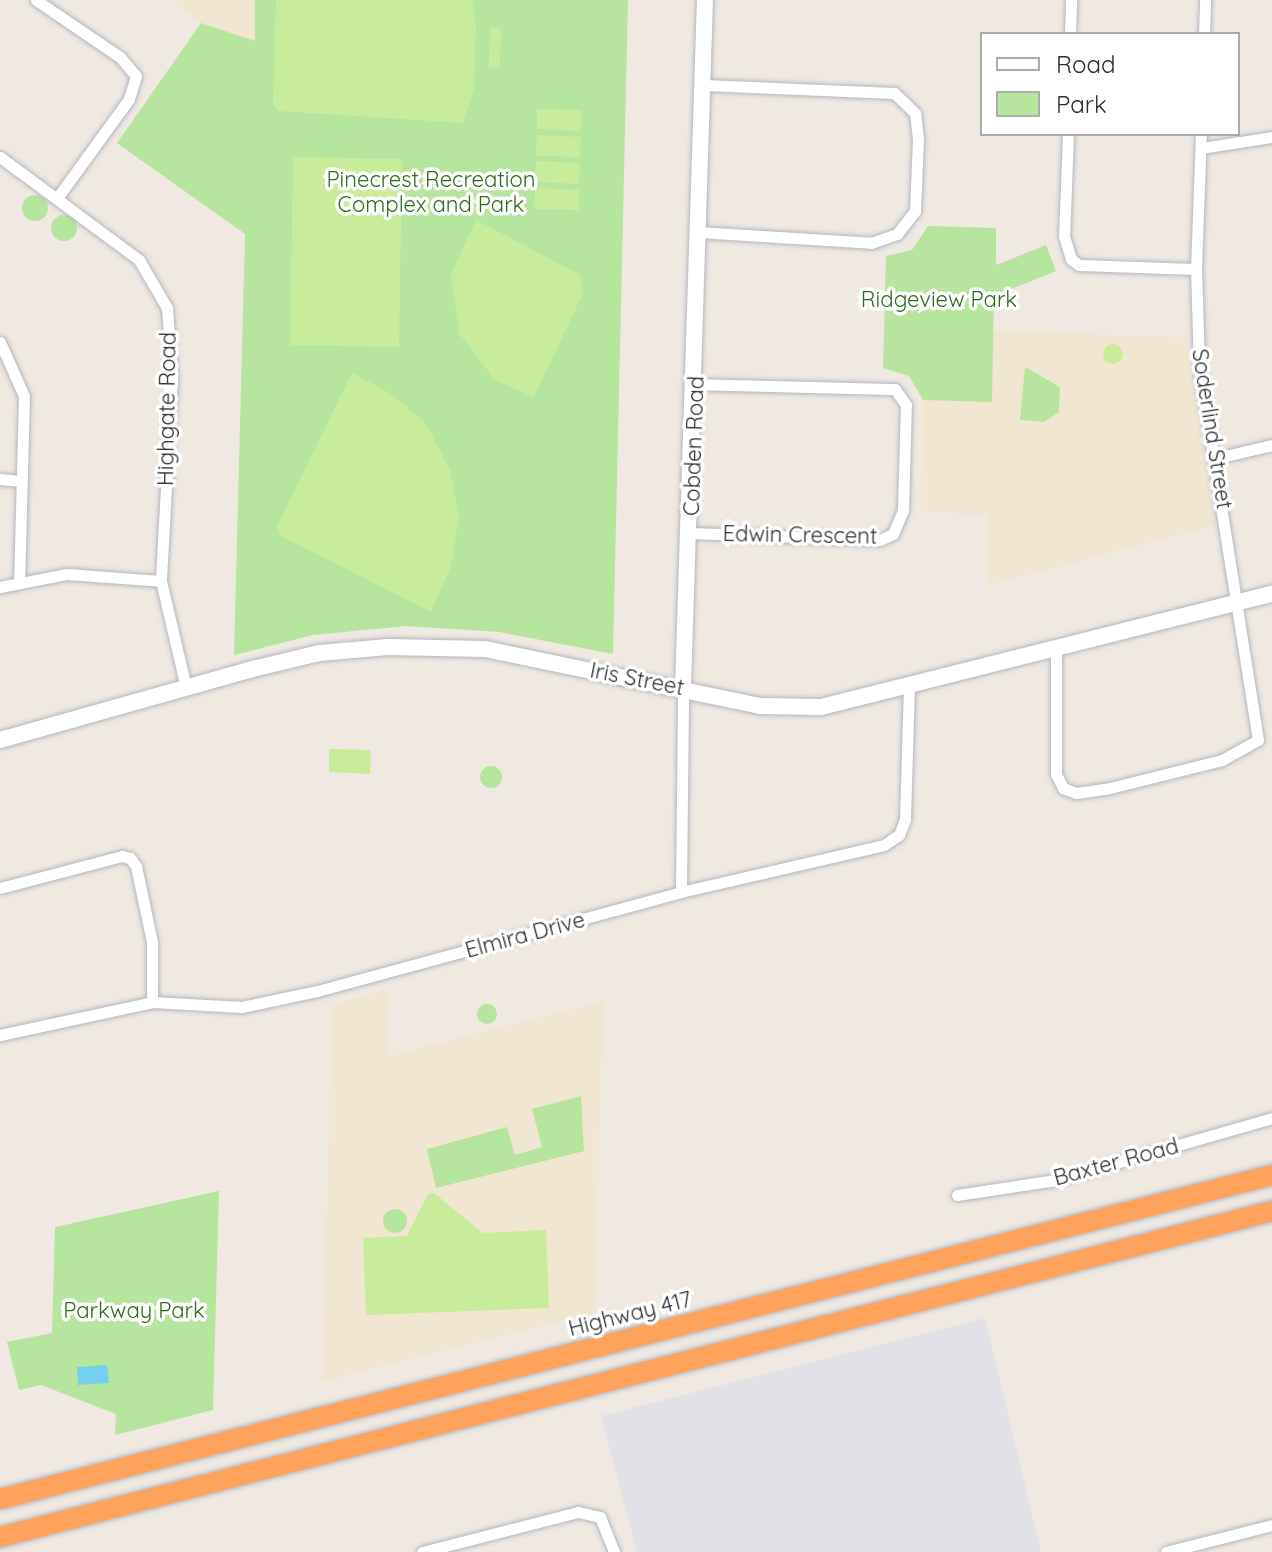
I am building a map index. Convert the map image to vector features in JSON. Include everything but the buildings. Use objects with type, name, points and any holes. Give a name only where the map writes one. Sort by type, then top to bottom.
[{"type":"highway","name":"Highway 417","points":[[0,1499],[1272,1175]]},
{"type":"highway","points":[[0,1537],[1272,1211]]},
{"type":"street","points":[[36,0],[120,57],[136,76],[129,99],[57,198]]},
{"type":"street","name":"Cobden Road","points":[[681,892],[683,687],[696,384],[705,0]]},
{"type":"street","points":[[1070,32],[1071,0]]},
{"type":"street","points":[[1204,32],[1205,0]]},
{"type":"street","points":[[698,232],[871,243],[897,234],[915,211],[918,140],[915,113],[894,93],[703,85]]},
{"type":"street","points":[[1068,136],[1064,236],[1071,259],[1079,265],[1196,269]]},
{"type":"street","name":"Soderlind Street","points":[[1056,648],[1056,774],[1063,788],[1076,793],[1249,750],[1258,740],[1259,722],[1217,458],[1199,368],[1196,269],[1201,136]]},
{"type":"street","points":[[1201,148],[1272,137]]},
{"type":"street","name":"Highgate Road","points":[[0,157],[139,260],[167,308],[172,376],[161,581],[186,688]]},
{"type":"street","points":[[0,342],[24,396],[19,581]]},
{"type":"street","name":"Edwin Crescent","points":[[691,533],[880,540],[893,534],[903,510],[906,405],[895,389],[696,384]]},
{"type":"street","points":[[1217,458],[1272,445]]},
{"type":"street","points":[[0,479],[20,481]]},
{"type":"street","points":[[0,587],[66,574],[161,581]]},
{"type":"street","name":"Iris Street","points":[[0,740],[319,653],[388,647],[485,649],[790,710],[909,687],[1272,594]]},
{"type":"street","name":"Elmira Drive","points":[[0,1035],[152,1002],[242,1007],[291,997],[681,892],[857,853],[899,835],[905,819],[909,687]]},
{"type":"street","points":[[0,888],[122,856],[130,858],[136,866],[152,942],[152,1002]]},
{"type":"street","name":"Baxter Road","points":[[957,1195],[1056,1180],[1272,1118]]},
{"type":"street","points":[[422,1552],[578,1512],[600,1517],[608,1527],[614,1552]]},
{"type":"street","points":[[1166,1552],[1272,1525]]},
{"type":"shaded area","points":[[173,0],[255,0],[255,41],[201,23]]},
{"type":"shaded area","points":[[993,331],[1185,337],[1215,526],[987,585],[988,515],[921,512],[923,400],[991,401]]},
{"type":"shaded area","points":[[387,990],[386,1057],[603,1001],[595,1312],[322,1382],[332,1004]]},
{"type":"shaded area","points":[[985,1318],[1041,1552],[637,1552],[601,1416]]},
{"type":"green space","name":"Pinecrest Recreation Complex and Park","points":[[255,0],[628,0],[613,654],[499,632],[406,626],[313,635],[234,655],[245,234],[117,143],[201,23],[255,41]]},
{"type":"green space","points":[[276,0],[472,0],[476,25],[474,89],[463,123],[279,111],[273,104]]},
{"type":"green space","points":[[490,27],[501,28],[500,68],[489,67]]},
{"type":"green space","points":[[537,109],[582,110],[581,131],[537,129]]},
{"type":"green space","points":[[537,135],[581,137],[580,157],[536,156]]},
{"type":"green space","points":[[293,157],[402,159],[399,347],[290,345]]},
{"type":"green space","points":[[536,161],[580,163],[579,184],[535,182]]},
{"type":"green space","points":[[535,188],[579,190],[579,210],[534,209]]},
{"type":"green space","points":[[35,195],[44,199],[48,208],[44,217],[35,221],[26,217],[22,208],[26,199]]},
{"type":"green space","points":[[64,215],[73,219],[77,228],[73,237],[64,241],[55,237],[51,228],[55,219]]},
{"type":"green space","points":[[476,220],[579,274],[583,293],[534,397],[495,380],[459,333],[451,274]]},
{"type":"green space","name":"Ridgeview Park","points":[[928,226],[996,228],[996,265],[1046,245],[1056,271],[994,296],[992,402],[923,400],[909,376],[883,368],[886,256],[912,250]]},
{"type":"green space","points":[[1109,344],[1117,344],[1123,354],[1117,364],[1109,364],[1103,358],[1103,350]]},
{"type":"green space","points":[[1025,367],[1060,387],[1059,412],[1044,422],[1020,420]]},
{"type":"green space","points":[[352,373],[393,395],[426,424],[450,470],[459,516],[451,566],[431,612],[281,536],[277,526]]},
{"type":"green space","points":[[329,749],[371,750],[370,774],[329,772]]},
{"type":"green space","points":[[491,766],[499,769],[502,777],[499,785],[491,788],[483,785],[480,777],[483,769]]},
{"type":"green space","points":[[487,1004],[494,1007],[497,1014],[494,1021],[487,1024],[480,1021],[477,1014],[480,1007]]},
{"type":"green space","points":[[581,1096],[584,1151],[436,1188],[427,1149],[507,1127],[515,1155],[542,1147],[532,1109]]},
{"type":"green space","name":"Parkway Park","points":[[219,1191],[213,1410],[115,1435],[116,1414],[41,1385],[19,1390],[7,1342],[52,1333],[55,1227]]},
{"type":"green space","points":[[434,1193],[483,1233],[546,1230],[549,1308],[366,1315],[363,1238],[407,1236],[428,1194]]},
{"type":"green space","points":[[390,1209],[400,1209],[407,1216],[407,1226],[400,1233],[390,1233],[383,1226],[383,1216]]},
{"type":"water","points":[[107,1365],[109,1383],[78,1385],[77,1367]]}]
